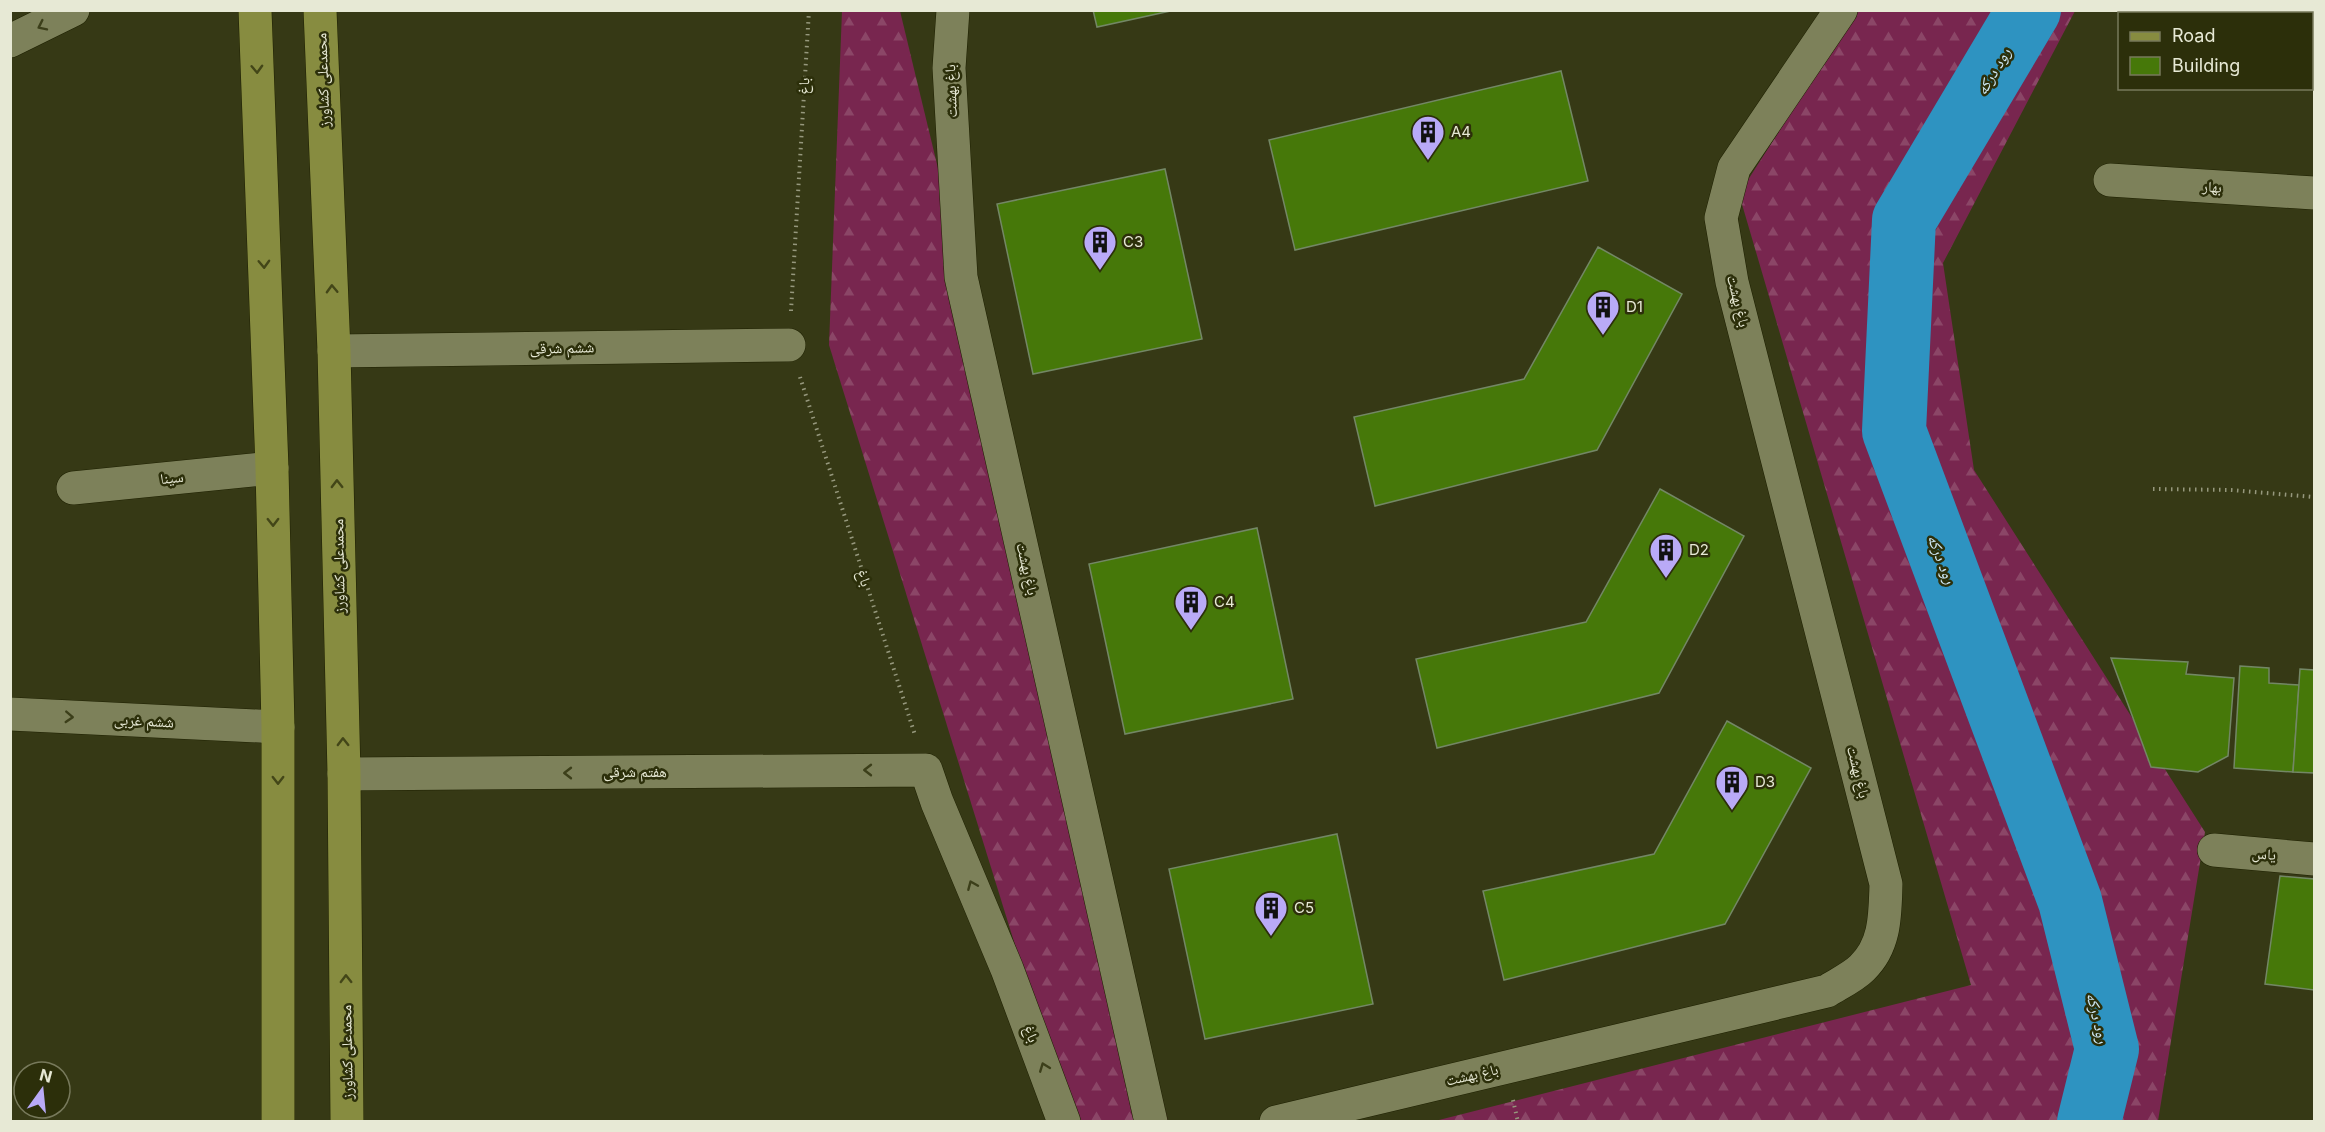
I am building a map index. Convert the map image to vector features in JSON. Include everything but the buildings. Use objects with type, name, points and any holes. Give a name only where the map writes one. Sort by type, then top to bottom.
[{"type":"main road","points":[[255,10],[272,468],[278,727],[278,1122]]},
{"type":"main road","name":"محمدعلی کشاورز","points":[[320,10],[334,351],[344,774],[347,1122]]},
{"type":"street","points":[[10,41],[73,10]]},
{"type":"street","name":"باغ بهشت","points":[[953,10],[949,68],[961,277],[1151,1122]]},
{"type":"street","name":"باغ بهشت","points":[[1276,1122],[1827,991],[1862,968],[1876,949],[1884,928],[1886,884],[1732,282],[1721,218],[1734,168],[1841,10]]},
{"type":"street","name":"بهار","points":[[2110,180],[2314,193]]},
{"type":"street","name":"ششم شرقی","points":[[334,351],[789,345]]},
{"type":"street","name":"سینا","points":[[73,488],[272,468]]},
{"type":"street","name":"ششم غربی","points":[[10,714],[278,727]]},
{"type":"street","name":"هفتم شرقی","points":[[344,774],[926,770]]},
{"type":"street","name":"باغ","points":[[926,770],[937,802],[1007,969],[1064,1122]]},
{"type":"street","name":"یاس","points":[[2214,850],[2314,859]]},
{"type":"path","name":"باغ","points":[[809,10],[789,345],[926,770]]},
{"type":"path","points":[[2153,489],[2231,490],[2314,497]]},
{"type":"green space","points":[[842,11],[900,11],[1168,1121],[1073,1121],[1025,977],[829,345]]},
{"type":"green space","points":[[1856,11],[2075,11],[1943,263],[1974,470],[2205,832],[2158,1121],[1431,1122],[1971,985],[1739,194]]},
{"type":"waterway","name":"رود درکه","points":[[2029,10],[1904,220],[1894,431],[2070,901],[2107,1049],[2089,1122]]},
{"type":"place","name":"A4","points":[[1428,161]]},
{"type":"place","name":"C3","points":[[1100,271]]},
{"type":"place","name":"D1","points":[[1603,336]]},
{"type":"place","name":"D2","points":[[1666,579]]},
{"type":"place","name":"C4","points":[[1191,631]]},
{"type":"place","name":"D3","points":[[1732,811]]},
{"type":"place","name":"C5","points":[[1271,937]]}]
